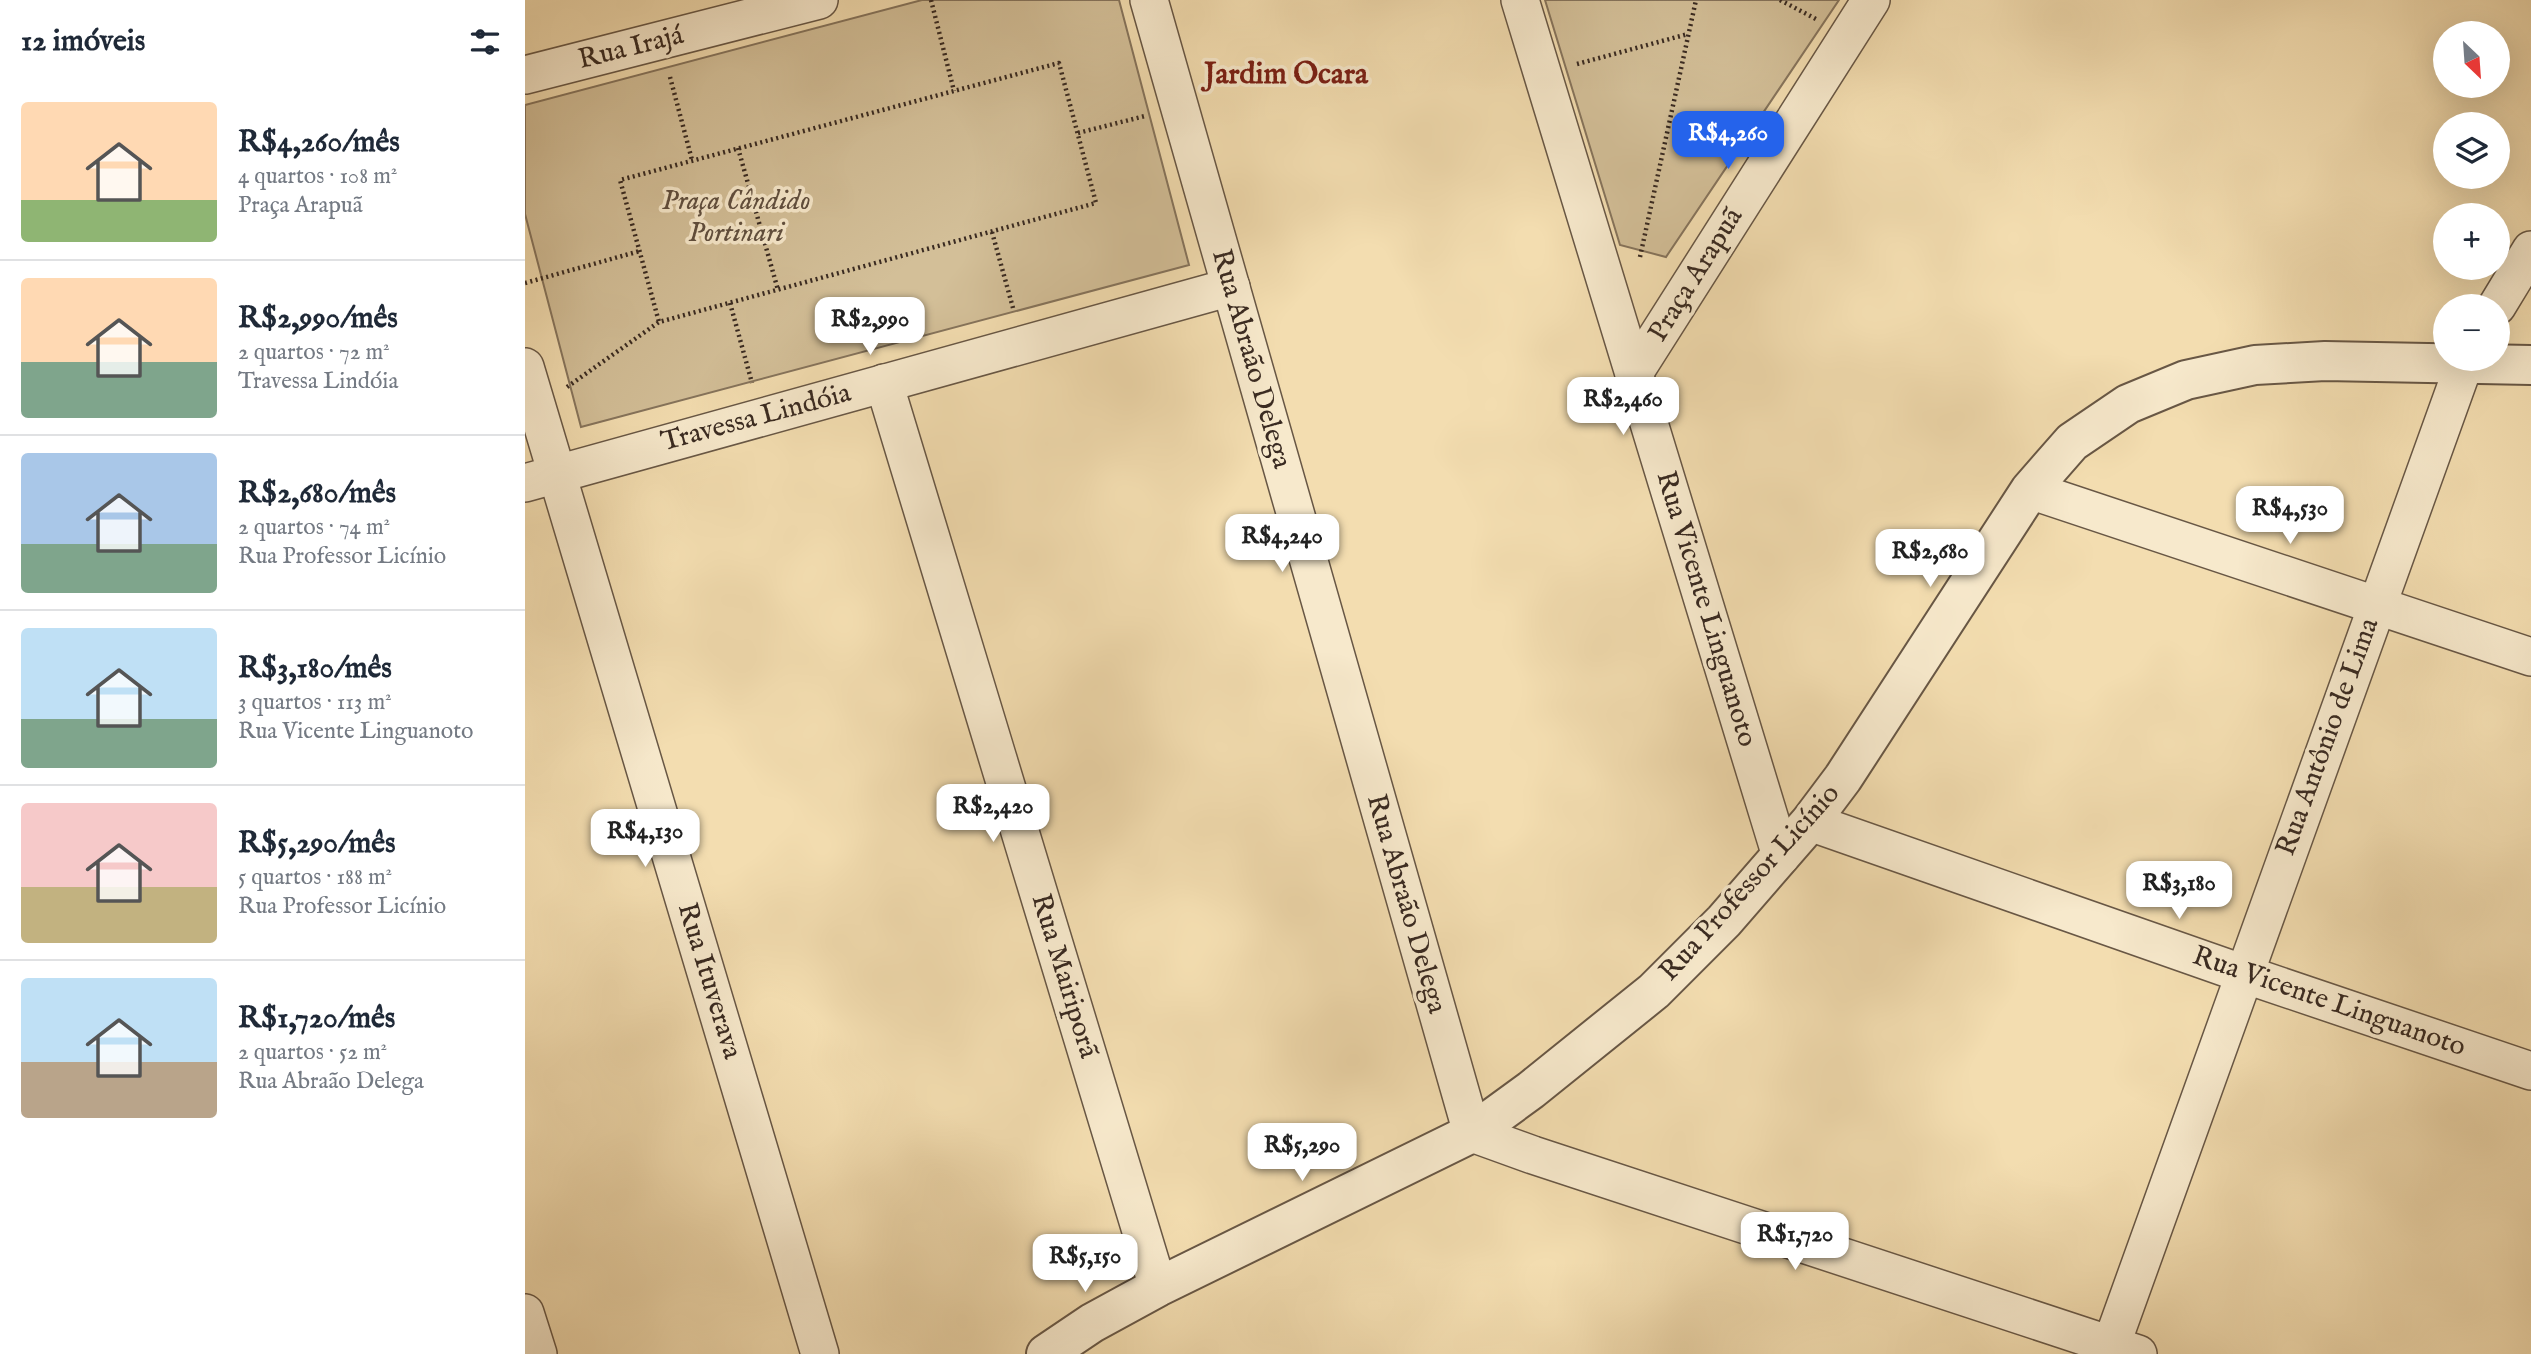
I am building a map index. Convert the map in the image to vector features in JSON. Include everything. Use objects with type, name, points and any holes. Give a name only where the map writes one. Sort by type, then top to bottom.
[{"type":"street","name":"Rua Irajá","points":[[525,75],[819,0]]},
{"type":"street","name":"Rua Abraão Delega","points":[[1149,0],[1472,1133]]},
{"type":"street","name":"Rua Vicente Linguanoto","points":[[1520,0],[1781,856]]},
{"type":"street","name":"Praça Arapuã","points":[[1634,373],[1871,0]]},
{"type":"street","points":[[2504,294],[2531,250]]},
{"type":"street","name":"Travessa Lindóia","points":[[541,478],[1231,287]]},
{"type":"street","name":"Rua Professor Licínio","points":[[1046,1354],[1092,1324],[1158,1287],[1472,1133],[1531,1090],[1654,991],[1724,921],[1810,822],[1843,778],[2030,490],[2072,442],[2128,404],[2186,380],[2255,365],[2325,361],[2433,362]]},
{"type":"street","name":"Rua Professor Licínio","points":[[2510,364],[2531,365]]},
{"type":"street","name":"Rua Ituverava","points":[[525,367],[537,408],[541,478],[820,1354]]},
{"type":"street","name":"Rua Antônio de Lima","points":[[2119,1351],[2243,974],[2461,371]]},
{"type":"street","name":"Rua Mairiporã","points":[[884,383],[1158,1287]]},
{"type":"street","points":[[2030,490],[2531,657]]},
{"type":"street","name":"Rua Vicente Linguanoto","points":[[1810,822],[2243,974],[2531,1071]]},
{"type":"street","points":[[1472,1133],[2119,1351]]},
{"type":"street","points":[[525,1313],[538,1354]]},
{"type":"path","points":[[931,0],[954,91]]},
{"type":"path","points":[[1640,257],[1696,0]]},
{"type":"path","points":[[1542,73],[1688,34]]},
{"type":"path","points":[[660,41],[692,160]]},
{"type":"path","points":[[537,408],[659,322],[1096,203],[1059,63],[620,180],[659,322]]},
{"type":"path","points":[[1078,133],[1179,107]]},
{"type":"path","points":[[738,148],[778,290]]},
{"type":"path","points":[[992,232],[1023,344]]},
{"type":"path","points":[[525,283],[640,251]]},
{"type":"path","points":[[730,303],[761,417]]},
{"type":"green space","name":"Praça Cândido Portinari","points":[[922,0],[1119,0],[1189,265],[581,427],[525,214],[525,105]]},
{"type":"green space","points":[[1545,0],[1839,0],[1666,257],[1620,245]]},
{"type":"district","name":"Jardim Ocara","points":[[1286,75]]}]
